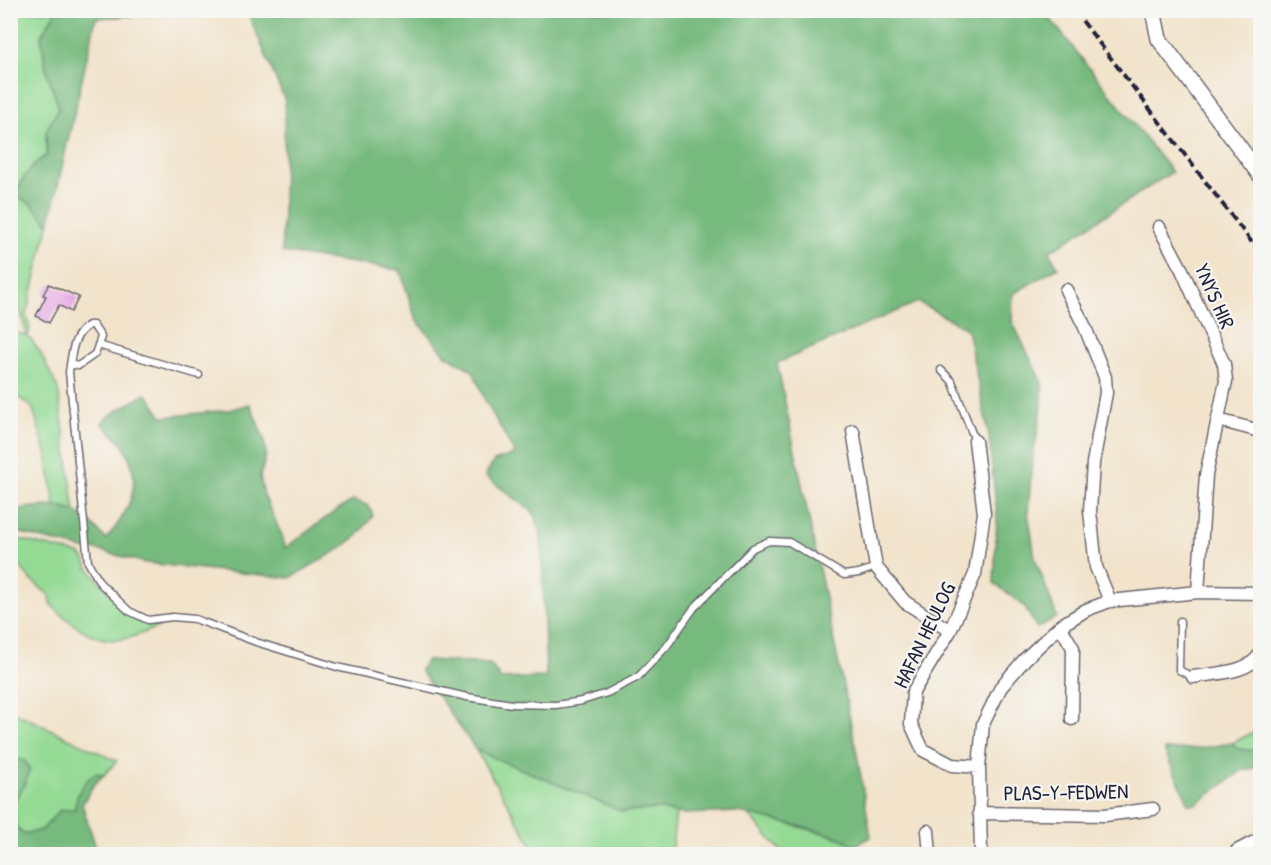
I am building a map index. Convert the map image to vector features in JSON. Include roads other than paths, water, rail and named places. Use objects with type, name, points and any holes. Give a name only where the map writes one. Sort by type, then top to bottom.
[{"type":"street","points":[[1153,10],[1160,39],[1260,175]]},
{"type":"street","name":"YNYS HIR","points":[[1159,227],[1182,270],[1224,364],[1226,381],[1206,475],[1198,592]]},
{"type":"street","points":[[1065,290],[1084,325],[1105,377],[1106,393],[1093,463],[1090,511],[1096,567],[1110,601]]},
{"type":"street","points":[[1218,420],[1260,431]]},
{"type":"street","points":[[853,431],[876,567],[905,602],[950,631]]},
{"type":"street","name":"HAFAN HEULOG","points":[[975,441],[984,513],[975,574],[950,631],[913,692],[911,724],[923,750],[952,765],[979,767]]},
{"type":"street","points":[[981,855],[979,767],[983,724],[1001,687],[1025,659],[1060,626],[1086,610],[1110,601],[1198,592],[1260,593]]},
{"type":"street","points":[[1060,626],[1073,648],[1072,719]]},
{"type":"street","points":[[1193,677],[1244,668],[1260,654]]},
{"type":"street","name":"PLAS-Y-FEDWEN","points":[[979,813],[1105,815],[1153,809]]},
{"type":"street","points":[[928,831],[930,855]]},
{"type":"street","points":[[1236,850],[1260,839]]},
{"type":"lane","points":[[70,364],[78,366],[95,354],[101,337],[93,325],[80,333],[73,343],[70,364],[72,415],[88,562],[100,583],[129,611],[148,620],[173,617],[195,619],[256,642],[337,667],[467,697],[512,704],[556,705],[582,701],[607,693],[638,677],[660,654],[703,600],[753,548],[769,541],[789,542],[843,574],[859,573],[876,567]]},
{"type":"lane","points":[[98,345],[199,375]]},
{"type":"lane","points":[[940,370],[952,381],[975,441]]},
{"type":"lane","points":[[1180,621],[1179,670],[1193,677]]},
{"type":"railway","points":[[1074,10],[1260,253]]}]
